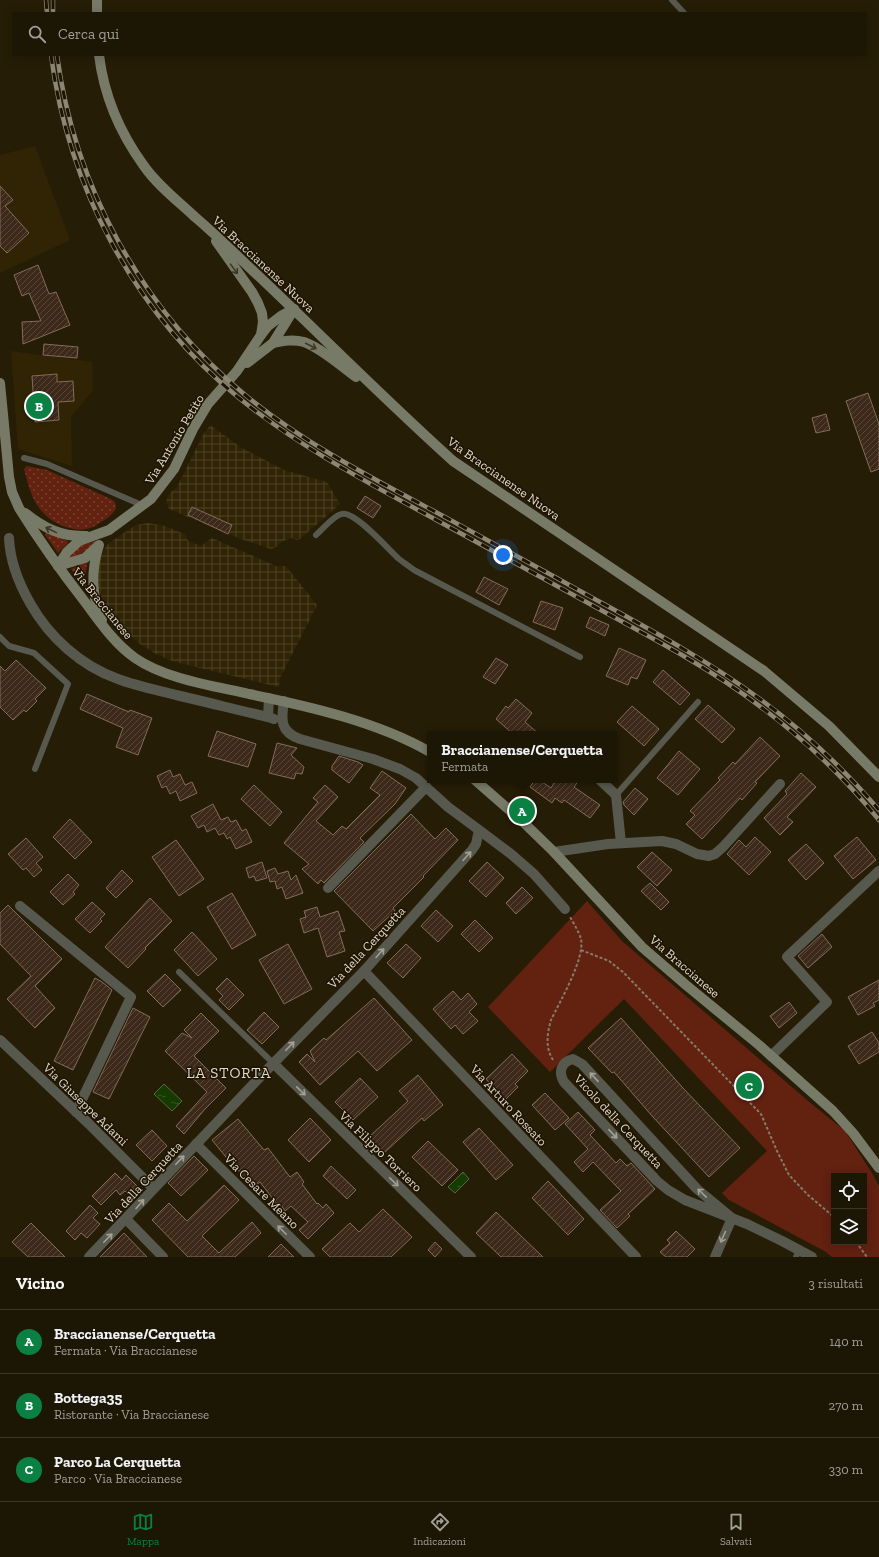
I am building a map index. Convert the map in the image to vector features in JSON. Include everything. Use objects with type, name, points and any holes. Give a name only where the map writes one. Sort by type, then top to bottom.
[{"type":"street","points":[[97,0],[97,12]]},
{"type":"street","name":"Via Braccianense Nuova","points":[[99,56],[106,92],[115,115],[126,138],[145,167],[167,192],[294,309],[385,398],[453,461],[764,671],[829,726],[879,777]]},
{"type":"street","points":[[204,225],[252,292],[262,313],[263,322],[261,335]]},
{"type":"street","name":"Via Antonio Petito","points":[[58,566],[72,546],[88,536],[109,530],[144,506],[151,499],[169,477],[193,429],[208,404],[237,371],[268,326],[280,316],[294,309]]},
{"type":"street","name":"Via Antonio Petito","points":[[237,371],[273,343],[294,309]]},
{"type":"street","points":[[273,343],[286,340],[304,342],[318,350],[385,398]]},
{"type":"street","name":"Via Braccianese","points":[[0,383],[9,477],[12,492],[18,508],[58,566],[109,634],[133,656],[157,670],[204,684],[284,701],[375,728],[393,734],[427,751]]},
{"type":"street","points":[[18,508],[54,532],[67,536],[88,536]]},
{"type":"street","name":"Via Antonio Petito","points":[[58,566],[85,558],[99,545],[109,530]]},
{"type":"street","points":[[9,538],[10,557],[16,578],[35,612],[50,632],[84,662],[103,673],[126,682],[282,721]]},
{"type":"street","points":[[99,545],[94,563],[94,589],[100,616],[109,634]]},
{"type":"street","points":[[268,718],[269,698]]},
{"type":"street","points":[[284,701],[282,721],[286,730],[297,738],[355,753],[408,774],[426,787],[448,807],[508,851],[534,874],[565,909]]},
{"type":"street","name":"Via Braccianese","points":[[478,783],[522,821],[554,852],[642,946],[686,986],[771,1056],[833,1111],[853,1133],[879,1168]]},
{"type":"street","points":[[603,783],[616,795],[621,843]]},
{"type":"street","points":[[554,852],[621,843],[662,841],[678,845],[703,855],[712,855],[723,846],[780,784]]},
{"type":"street","points":[[328,888],[426,787]]},
{"type":"street","name":"Via della Cerquetta","points":[[89,1257],[126,1219],[153,1188],[364,971],[472,850],[476,844],[479,830]]},
{"type":"street","points":[[771,1056],[827,1002],[787,957],[879,871]]},
{"type":"street","points":[[20,906],[131,997],[76,1112]]},
{"type":"street","name":"Via Arturo Rossato","points":[[364,971],[636,1257]]},
{"type":"street","name":"Via Giuseppe Adami","points":[[0,1040],[153,1188]]},
{"type":"street","name":"Vicolo della Cerquetta","points":[[732,1218],[697,1189],[582,1064],[573,1059],[565,1063],[561,1068],[561,1078],[564,1082],[662,1185],[685,1200],[732,1218],[798,1253],[812,1257]]},
{"type":"street","name":"Via Filippo Torriero","points":[[273,1064],[471,1257]]},
{"type":"street","name":"Via Cesare Meano","points":[[196,1144],[310,1257]]},
{"type":"street","points":[[715,1257],[732,1218]]},
{"type":"street","points":[[126,1219],[162,1257]]},
{"type":"lane","points":[[672,0],[683,12]]},
{"type":"lane","points":[[24,458],[47,464],[144,506]]},
{"type":"lane","points":[[316,535],[338,515],[345,513],[357,519],[399,559],[414,570],[580,656]]},
{"type":"lane","points":[[0,637],[9,646],[34,653],[68,684],[35,769]]},
{"type":"lane","points":[[616,795],[698,702]]},
{"type":"lane","points":[[179,972],[273,1064]]},
{"type":"path","points":[[561,1068],[552,1057],[547,1043],[547,1036],[551,1020],[578,963],[581,950],[581,939],[565,909]]},
{"type":"path","points":[[581,950],[602,958],[623,972],[732,1083],[761,1114],[789,1175],[808,1195],[831,1214]]},
{"type":"path","points":[[858,1245],[867,1257]]},
{"type":"shaded area","points":[[35,146],[70,240],[0,273],[0,155]]},
{"type":"shaded area","points":[[11,351],[92,362],[93,390],[71,417],[72,466],[18,449]]},
{"type":"shaded area","points":[[210,425],[242,448],[284,470],[327,482],[340,504],[300,539],[297,540],[291,538],[283,541],[271,549],[238,538],[169,509],[166,502],[168,495],[177,487],[203,435]]},
{"type":"shaded area","points":[[27,466],[47,470],[111,499],[115,502],[116,508],[114,512],[109,517],[92,527],[77,529],[62,526],[44,514],[34,500],[24,469]]},
{"type":"shaded area","points":[[148,523],[166,526],[186,535],[188,541],[201,546],[212,538],[276,566],[286,566],[317,605],[280,678],[279,687],[175,662],[156,654],[140,644],[116,624],[102,598],[97,582],[99,557],[108,544],[122,534],[136,525]]},
{"type":"shaded area","points":[[47,532],[68,541],[68,543],[58,553],[45,535]]},
{"type":"shaded area","points":[[95,541],[87,550],[68,559],[67,556],[76,547]]},
{"type":"shaded area","points":[[86,562],[86,587],[84,588],[71,569]]},
{"type":"shaded area","points":[[587,901],[622,941],[845,1131],[879,1186],[879,1257],[832,1257],[826,1252],[729,1200],[722,1193],[767,1151],[624,999],[550,1072],[488,1007]]},
{"type":"water","points":[[164,1084],[182,1101],[172,1111],[154,1094]]},
{"type":"water","points":[[463,1172],[469,1179],[455,1193],[448,1187]]},
{"type":"building","points":[[0,186],[13,200],[5,206],[29,233],[7,253],[0,246]]},
{"type":"building","points":[[38,265],[49,294],[56,292],[70,325],[23,344],[22,322],[41,321],[29,293],[22,296],[14,275]]},
{"type":"building","points":[[44,344],[78,347],[77,358],[43,355]]},
{"type":"building","points":[[57,374],[57,382],[73,381],[74,401],[58,402],[59,420],[35,422],[32,376]]},
{"type":"building","points":[[868,393],[879,424],[879,469],[871,472],[846,401]]},
{"type":"building","points":[[826,414],[830,430],[816,433],[812,418]]},
{"type":"building","points":[[365,496],[381,506],[373,518],[357,508]]},
{"type":"building","points":[[192,507],[232,525],[228,534],[188,515]]},
{"type":"building","points":[[484,577],[508,589],[499,605],[476,592]]},
{"type":"building","points":[[541,601],[563,608],[555,630],[533,622]]},
{"type":"building","points":[[590,617],[609,625],[605,636],[586,627]]},
{"type":"building","points":[[619,648],[646,660],[637,679],[631,677],[628,685],[606,676]]},
{"type":"building","points":[[496,658],[508,665],[495,684],[483,677]]},
{"type":"building","points":[[16,660],[46,688],[35,699],[37,701],[26,712],[24,710],[13,720],[0,707],[0,666],[5,671]]},
{"type":"building","points":[[663,670],[690,694],[680,705],[653,682]]},
{"type":"building","points":[[87,694],[129,712],[130,710],[152,718],[138,755],[116,747],[123,728],[80,709]]},
{"type":"building","points":[[516,699],[532,713],[525,722],[536,731],[510,731],[496,719],[506,706],[508,708]]},
{"type":"building","points":[[708,705],[735,729],[722,743],[695,719]]},
{"type":"building","points":[[632,706],[659,729],[644,746],[617,722]]},
{"type":"building","points":[[217,731],[256,744],[248,767],[208,756]]},
{"type":"building","points":[[760,737],[780,756],[755,782],[757,783],[742,800],[740,798],[702,839],[686,824],[695,815],[690,811],[720,780],[718,778],[733,762],[735,764]]},
{"type":"building","points":[[277,743],[297,748],[291,755],[304,767],[302,774],[296,773],[294,779],[269,773]]},
{"type":"building","points":[[679,751],[700,769],[678,795],[657,778]]},
{"type":"building","points":[[339,756],[363,765],[349,783],[332,770],[332,766]]},
{"type":"building","points":[[170,770],[173,777],[180,774],[185,785],[192,782],[197,793],[180,801],[176,791],[170,794],[166,786],[162,788],[157,776]]},
{"type":"building","points":[[382,771],[406,788],[395,804],[360,838],[364,842],[324,883],[321,880],[318,884],[302,869],[309,864],[284,843],[318,802],[313,798],[325,785],[338,797],[316,821],[333,835],[342,826],[346,829],[380,795],[370,788]]},
{"type":"building","points":[[801,773],[816,787],[787,817],[793,822],[780,835],[764,818],[787,794],[785,791]]},
{"type":"building","points":[[533,783],[544,783],[551,788],[554,783],[577,783],[574,787],[600,805],[590,818],[564,800],[562,803],[555,798],[552,803],[530,787]]},
{"type":"building","points":[[254,785],[282,812],[270,826],[241,799]]},
{"type":"building","points":[[635,788],[648,799],[634,815],[623,802]]},
{"type":"building","points":[[213,804],[221,820],[228,817],[231,822],[236,820],[242,831],[246,829],[252,842],[236,849],[230,837],[227,839],[224,833],[219,835],[215,828],[207,832],[204,825],[198,828],[191,816]]},
{"type":"building","points":[[411,814],[435,839],[446,828],[458,840],[393,908],[395,911],[373,931],[334,891]]},
{"type":"building","points":[[70,819],[92,842],[75,859],[53,837]]},
{"type":"building","points":[[755,837],[771,852],[749,875],[727,854],[739,840],[746,847]]},
{"type":"building","points":[[857,837],[876,860],[853,879],[834,856]]},
{"type":"building","points":[[26,838],[43,857],[36,863],[42,870],[34,877],[26,868],[23,870],[8,854]]},
{"type":"building","points":[[176,840],[204,879],[179,896],[152,857]]},
{"type":"building","points":[[806,844],[824,863],[806,880],[788,860]]},
{"type":"building","points":[[652,852],[672,870],[657,886],[637,867]]},
{"type":"building","points":[[262,862],[267,878],[256,881],[254,876],[249,878],[246,868]]},
{"type":"building","points":[[487,862],[504,878],[486,897],[469,881]]},
{"type":"building","points":[[275,868],[278,874],[288,871],[291,880],[296,875],[303,893],[286,899],[282,887],[277,889],[275,881],[270,882],[267,871]]},
{"type":"building","points":[[122,870],[133,881],[116,898],[106,888]]},
{"type":"building","points":[[68,874],[79,885],[73,892],[75,894],[63,905],[50,892]]},
{"type":"building","points":[[650,883],[669,902],[661,910],[641,891]]},
{"type":"building","points":[[522,887],[533,898],[516,914],[506,903]]},
{"type":"building","points":[[232,893],[256,935],[232,949],[207,907]]},
{"type":"building","points":[[150,898],[172,921],[145,948],[146,949],[128,968],[105,947]]},
{"type":"building","points":[[92,902],[105,914],[100,919],[102,921],[90,933],[75,919]]},
{"type":"building","points":[[8,905],[62,959],[35,986],[55,1008],[35,1028],[7,999],[31,976],[0,944],[0,913]]},
{"type":"building","points":[[317,907],[320,917],[338,911],[345,931],[339,932],[345,951],[327,957],[318,928],[304,933],[300,919],[306,917],[304,911]]},
{"type":"building","points":[[436,910],[453,926],[438,942],[421,926]]},
{"type":"building","points":[[475,920],[493,938],[479,952],[461,934]]},
{"type":"building","points":[[192,932],[217,959],[198,976],[174,950]]},
{"type":"building","points":[[822,934],[832,947],[808,968],[798,956]]},
{"type":"building","points":[[288,944],[312,989],[284,1004],[259,960]]},
{"type":"building","points":[[406,944],[421,958],[403,978],[387,963]]},
{"type":"building","points":[[165,974],[181,990],[163,1007],[147,991]]},
{"type":"building","points":[[95,978],[112,990],[73,1070],[54,1061]]},
{"type":"building","points":[[227,978],[244,995],[229,1010],[219,1000],[223,996],[216,989]]},
{"type":"building","points":[[879,980],[879,1000],[873,1003],[875,1006],[858,1015],[848,997]]},
{"type":"building","points":[[453,991],[461,1000],[468,993],[477,1004],[469,1012],[478,1021],[463,1034],[455,1025],[451,1029],[433,1009]]},
{"type":"building","points":[[374,998],[412,1040],[377,1071],[358,1051],[320,1085],[299,1062],[307,1054],[315,1062],[310,1051],[324,1038],[326,1040]]},
{"type":"building","points":[[789,1002],[797,1013],[779,1028],[770,1016]]},
{"type":"building","points":[[133,1008],[150,1017],[109,1099],[93,1092]]},
{"type":"building","points":[[264,1012],[279,1027],[262,1044],[247,1030]]},
{"type":"building","points":[[201,1013],[219,1031],[194,1056],[226,1088],[205,1109],[184,1134],[176,1126],[207,1092],[165,1051],[182,1033],[192,1038],[184,1030]]},
{"type":"building","points":[[621,1018],[682,1087],[740,1148],[709,1177],[653,1117],[614,1072],[612,1073],[588,1048]]},
{"type":"building","points":[[872,1032],[879,1043],[879,1052],[859,1064],[848,1046]]},
{"type":"building","points":[[512,1054],[528,1071],[515,1084],[518,1087],[505,1100],[486,1079]]},
{"type":"building","points":[[418,1075],[443,1105],[424,1121],[422,1118],[384,1153],[369,1137],[408,1101],[399,1091]]},
{"type":"building","points":[[360,1078],[378,1097],[353,1120],[335,1102]]},
{"type":"building","points":[[545,1093],[569,1118],[555,1130],[532,1105]]},
{"type":"building","points":[[578,1112],[595,1130],[590,1135],[616,1163],[620,1159],[627,1166],[631,1163],[655,1189],[628,1214],[630,1216],[617,1228],[600,1210],[621,1191],[593,1162],[583,1172],[574,1162],[588,1149],[565,1124]]},
{"type":"building","points":[[310,1118],[331,1140],[309,1162],[288,1140]]},
{"type":"building","points":[[238,1119],[264,1150],[268,1148],[290,1177],[297,1172],[304,1182],[302,1184],[317,1204],[318,1203],[323,1208],[326,1204],[334,1213],[308,1239],[299,1230],[308,1222],[291,1206],[285,1211],[279,1202],[277,1204],[260,1182],[252,1188],[212,1140]]},
{"type":"building","points":[[479,1128],[513,1165],[496,1180],[463,1142]]},
{"type":"building","points":[[152,1130],[167,1146],[152,1161],[136,1145]]},
{"type":"building","points":[[428,1141],[458,1170],[442,1186],[412,1157]]},
{"type":"building","points":[[194,1156],[208,1170],[181,1196],[168,1183]]},
{"type":"building","points":[[331,1166],[356,1190],[347,1199],[323,1176]]},
{"type":"building","points":[[115,1173],[122,1180],[126,1175],[137,1186],[128,1194],[125,1191],[120,1195],[116,1190],[101,1205],[92,1196]]},
{"type":"building","points":[[548,1181],[584,1219],[568,1235],[532,1198]]},
{"type":"building","points":[[224,1185],[239,1200],[202,1236],[219,1253],[252,1222],[261,1233],[235,1257],[188,1257],[152,1220],[169,1203],[187,1221]]},
{"type":"building","points":[[90,1205],[98,1213],[93,1218],[100,1224],[87,1238],[81,1233],[75,1240],[66,1231]]},
{"type":"building","points":[[383,1209],[412,1237],[391,1257],[330,1257],[322,1249],[350,1223],[359,1232]]},
{"type":"building","points":[[496,1212],[543,1257],[501,1257],[476,1233]]},
{"type":"building","points":[[31,1223],[65,1257],[28,1257],[12,1242]]},
{"type":"building","points":[[676,1231],[695,1249],[687,1257],[666,1257],[660,1252],[670,1243],[667,1240]]},
{"type":"building","points":[[124,1233],[147,1257],[100,1257]]},
{"type":"building","points":[[435,1242],[442,1249],[435,1257],[428,1250]]},
{"type":"building","points":[[281,1244],[294,1257],[268,1257]]},
{"type":"railway","points":[[46,0],[47,12]]},
{"type":"railway","points":[[53,0],[53,12]]},
{"type":"railway","points":[[51,56],[60,104],[73,152],[91,199],[112,244],[138,287],[168,328],[202,365],[239,398],[260,414],[326,458],[372,485],[665,645],[714,674],[790,730],[814,751],[837,773],[879,820]]},
{"type":"railway","points":[[57,56],[66,104],[79,152],[97,198],[119,242],[144,284],[174,323],[207,360],[244,394],[288,427],[335,457],[633,620],[736,682],[776,711],[808,737],[838,765],[879,810]]},
{"type":"place","name":"Bottega35","points":[[39,406]]},
{"type":"place","name":"Braccianense/Cerquetta","points":[[522,811]]},
{"type":"place","name":"Parco La Cerquetta","points":[[749,1086]]},
{"type":"district","name":"LA STORTA","points":[[229,1073]]}]
